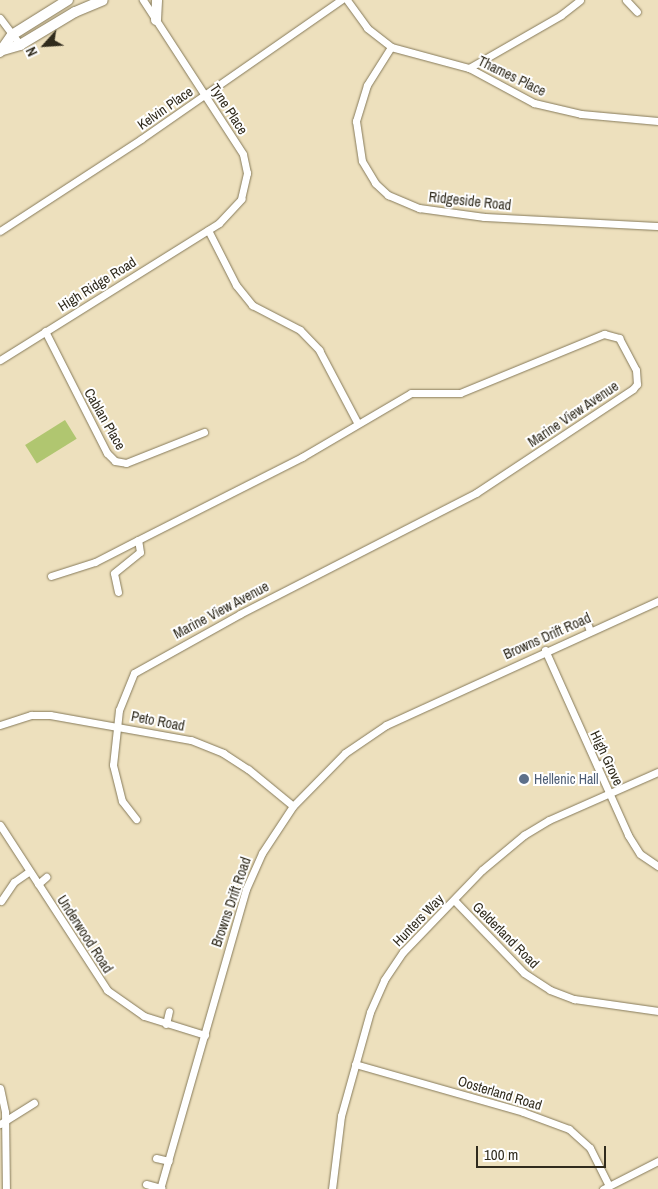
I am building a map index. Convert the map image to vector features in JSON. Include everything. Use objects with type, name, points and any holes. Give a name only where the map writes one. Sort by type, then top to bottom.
[{"type":"main road","points":[[2,51],[12,35],[68,0],[75,12]]},
{"type":"main road","points":[[2,51],[20,46],[75,12],[103,0]]},
{"type":"main road","points":[[156,20],[157,0]]},
{"type":"main road","points":[[36,21],[42,32]]},
{"type":"street","name":"Tyne Place","points":[[143,0],[243,154],[247,172],[238,206],[208,230]]},
{"type":"street","name":"Kelvin Place","points":[[0,232],[205,95],[341,0]]},
{"type":"street","points":[[626,0],[637,12]]},
{"type":"street","name":"Thames Place","points":[[350,1],[367,28],[391,47],[469,68],[527,100],[556,110],[658,121]]},
{"type":"street","points":[[469,68],[580,1]]},
{"type":"street","points":[[0,18],[20,46]]},
{"type":"street","name":"Ridgeside Road","points":[[391,47],[367,85],[356,121],[362,161],[375,183],[388,195],[419,208],[475,216],[658,226]]},
{"type":"street","points":[[208,230],[236,285],[252,305],[300,330],[315,344],[357,422]]},
{"type":"street","name":"High Ridge Road","points":[[0,360],[45,330],[208,230]]},
{"type":"street","name":"Cablan Place","points":[[45,330],[107,453],[115,461],[126,463],[204,432]]},
{"type":"street","name":"Marine View Avenue","points":[[51,576],[95,562],[302,457],[357,422],[411,393],[460,392],[604,334],[619,338],[638,375],[632,389],[470,497],[146,664],[129,680],[118,726]]},
{"type":"street","points":[[118,592],[114,573],[140,552],[138,540]]},
{"type":"street","name":"Browns Drift Road","points":[[160,1189],[246,889],[262,853],[293,806],[321,774],[366,737],[410,712],[658,601]]},
{"type":"street","points":[[586,620],[590,631]]},
{"type":"street","name":"High Grove","points":[[545,650],[609,793],[640,854],[658,866]]},
{"type":"street","name":"Peto Road","points":[[0,725],[32,715],[50,715],[118,726],[208,746],[248,769],[293,806]]},
{"type":"street","points":[[118,726],[113,765],[116,782],[122,801],[136,818]]},
{"type":"street","points":[[596,765],[609,760]]},
{"type":"street","name":"Hunters Way","points":[[332,1189],[334,1151],[370,1012],[389,972],[403,952],[488,864],[524,834],[609,793],[658,772]]},
{"type":"street","name":"Underwood Road","points":[[0,825],[107,990],[135,1012],[166,1024],[205,1035]]},
{"type":"street","points":[[1,901],[14,882],[30,871]]},
{"type":"street","points":[[38,884],[46,877]]},
{"type":"street","name":"Gelderland Road","points":[[454,900],[524,973],[550,990],[574,999],[658,1011]]},
{"type":"street","points":[[166,1024],[170,1011]]},
{"type":"street","name":"Oosterland Road","points":[[355,1064],[504,1107],[569,1129],[590,1148],[606,1187]]},
{"type":"street","points":[[0,1088],[6,1189]]},
{"type":"street","points":[[3,1123],[34,1102]]},
{"type":"street","points":[[156,1158],[169,1162]]},
{"type":"street","points":[[606,1187],[658,1161]]},
{"type":"street","points":[[146,1184],[160,1189]]},
{"type":"green space","points":[[65,420],[77,439],[37,464],[25,445]]},
{"type":"place","name":"Hellenic Hall","points":[[524,779]]}]
